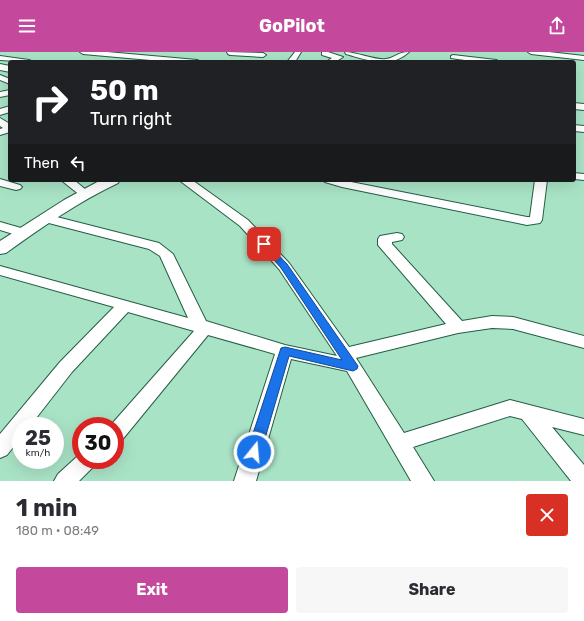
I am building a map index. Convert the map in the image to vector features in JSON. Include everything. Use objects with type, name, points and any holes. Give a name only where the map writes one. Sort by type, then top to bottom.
[{"type":"street","points":[[1,61],[20,52]]},
{"type":"street","points":[[83,52],[130,54],[180,60]]},
{"type":"street","points":[[229,52],[264,54]]},
{"type":"street","points":[[325,52],[324,54],[339,57]]},
{"type":"street","points":[[390,60],[406,52]]},
{"type":"street","points":[[448,60],[462,52]]},
{"type":"street","points":[[531,52],[584,58]]},
{"type":"street","points":[[334,60],[349,53],[378,60]]},
{"type":"street","points":[[453,57],[479,60]]},
{"type":"street","points":[[0,121],[8,127]]},
{"type":"street","points":[[0,182],[16,187]]},
{"type":"street","points":[[70,182],[85,194]]},
{"type":"street","points":[[0,248],[85,194],[108,182]]},
{"type":"street","points":[[188,182],[244,223],[284,266],[349,360],[423,481]]},
{"type":"street","points":[[336,182],[349,186],[527,221],[536,220],[541,182]]},
{"type":"street","points":[[46,218],[154,246],[166,254],[203,326]]},
{"type":"street","points":[[0,226],[23,233]]},
{"type":"street","points":[[398,237],[385,239],[385,245],[458,327]]},
{"type":"street","points":[[0,270],[203,326],[285,351],[349,360],[458,327],[492,322],[513,323],[584,342]]},
{"type":"street","points":[[0,449],[66,367],[125,305]]},
{"type":"street","points":[[124,423],[203,326]]},
{"type":"street","points":[[245,481],[285,351]]},
{"type":"street","points":[[399,443],[510,408],[584,426]]},
{"type":"street","points":[[528,412],[584,481]]},
{"type":"street","points":[[65,481],[78,469]]},
{"type":"route","points":[[254,452],[285,351],[353,366],[284,266],[264,244]]}]
